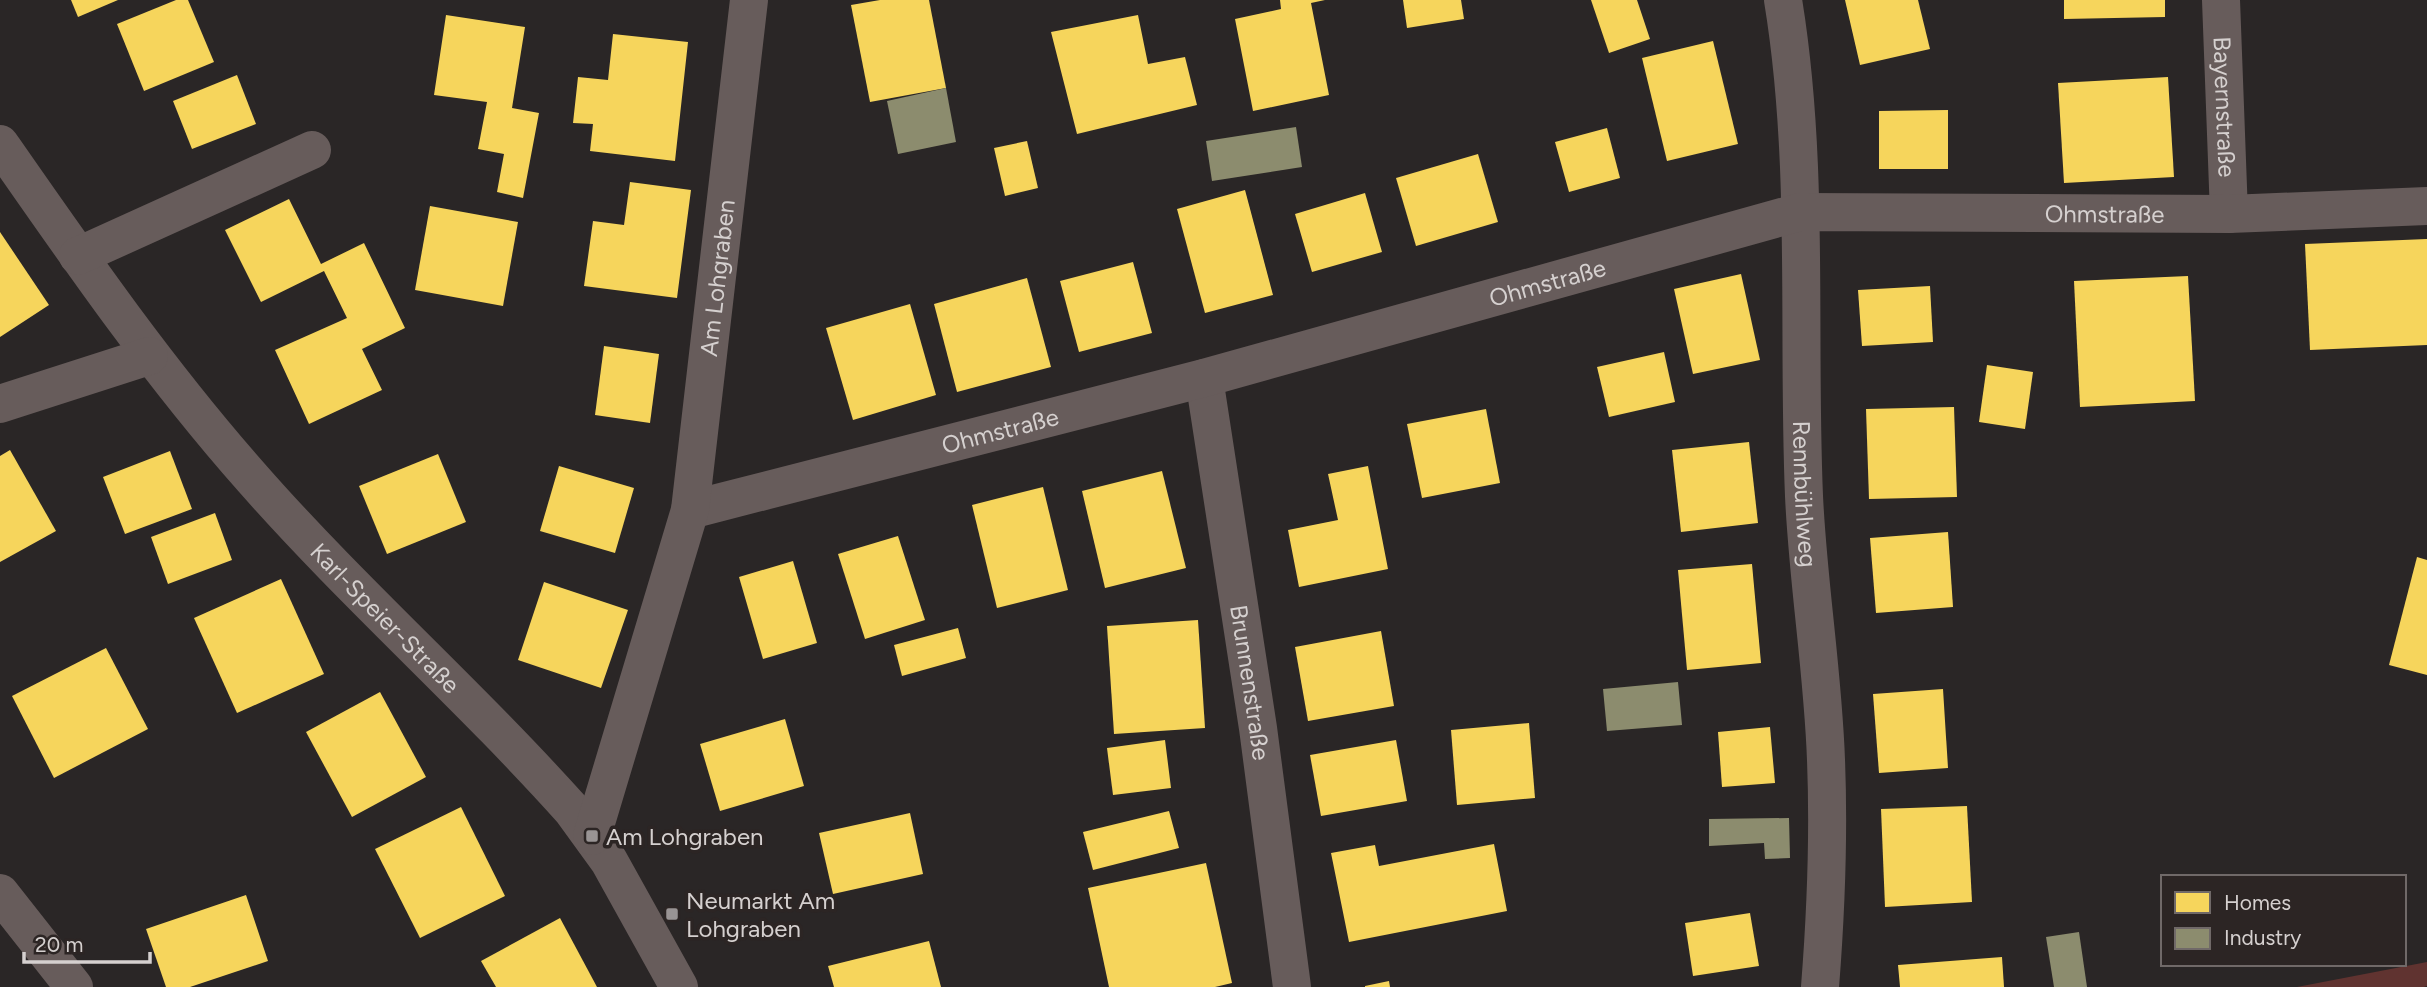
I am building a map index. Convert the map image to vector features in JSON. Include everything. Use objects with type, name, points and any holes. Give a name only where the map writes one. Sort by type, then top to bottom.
[{"type":"street","name":"Am Lohgraben","points":[[592,836],[690,510],[749,0]]},
{"type":"street","name":"Rennbühlweg","points":[[1783,0],[1791,51],[1800,212],[1804,497],[1826,758],[1827,855],[1820,987]]},
{"type":"street","name":"Bayernstraße","points":[[2221,0],[2229,214]]},
{"type":"street","name":"Karl-Speier-Straße","points":[[0,144],[149,356],[253,480],[551,787],[592,836],[679,987]]},
{"type":"street","points":[[78,256],[312,150]]},
{"type":"street","name":"Ohmstraße","points":[[690,510],[1204,378],[1800,212],[2229,214],[2427,206]]},
{"type":"street","points":[[0,404],[149,356]]},
{"type":"street","name":"Brunnenstraße","points":[[1204,378],[1258,728],[1292,987]]},
{"type":"street","points":[[0,893],[74,987]]},
{"type":"shaded area","points":[[2427,962],[2427,986],[2424,987],[2297,987]]},
{"type":"building: Homes","points":[[71,0],[118,0],[78,17]]},
{"type":"building: Homes","points":[[176,0],[188,0],[214,62],[144,91],[117,24]]},
{"type":"building: Homes","points":[[880,0],[929,0],[946,88],[870,102],[851,5]]},
{"type":"building: Homes","points":[[1280,0],[1325,0],[1311,3],[1329,95],[1253,111],[1235,19],[1281,9]]},
{"type":"building: Homes","points":[[1403,0],[1461,0],[1464,19],[1407,28]]},
{"type":"building: Homes","points":[[1591,0],[1637,0],[1650,39],[1609,53]]},
{"type":"building: Homes","points":[[1845,0],[1918,0],[1930,49],[1860,65]]},
{"type":"building: Homes","points":[[2064,0],[2165,0],[2165,17],[2064,19]]},
{"type":"building: Homes","points":[[446,15],[525,27],[512,108],[539,113],[523,198],[497,192],[504,154],[478,149],[487,102],[434,95]]},
{"type":"building: Homes","points":[[1138,15],[1148,64],[1185,57],[1197,105],[1077,134],[1051,32]]},
{"type":"building: Homes","points":[[613,34],[688,42],[675,161],[590,151],[593,124],[573,123],[578,77],[608,80]]},
{"type":"building: Homes","points":[[1713,41],[1738,144],[1667,161],[1642,58]]},
{"type":"building: Homes","points":[[237,75],[256,124],[192,149],[173,101]]},
{"type":"building: Homes","points":[[2168,77],[2174,177],[2064,183],[2058,83]]},
{"type":"building: Homes","points":[[1948,110],[1948,169],[1879,169],[1879,111]]},
{"type":"building: Homes","points":[[1607,128],[1620,178],[1569,192],[1555,142]]},
{"type":"building: Homes","points":[[1027,141],[1038,188],[1005,196],[994,148]]},
{"type":"building: Homes","points":[[1478,154],[1498,222],[1416,246],[1396,178]]},
{"type":"building: Homes","points":[[630,182],[691,190],[677,298],[584,286],[593,221],[624,225]]},
{"type":"building: Homes","points":[[1245,190],[1273,295],[1205,313],[1177,209]]},
{"type":"building: Homes","points":[[1365,193],[1382,252],[1312,272],[1295,214]]},
{"type":"building: Homes","points":[[289,199],[321,264],[364,243],[405,328],[362,349],[382,390],[309,424],[275,350],[347,318],[324,271],[261,302],[225,230]]},
{"type":"building: Homes","points":[[430,206],[518,222],[503,306],[415,290]]},
{"type":"building: Homes","points":[[0,232],[49,305],[0,337]]},
{"type":"building: Homes","points":[[2427,239],[2427,345],[2310,350],[2305,244]]},
{"type":"building: Homes","points":[[1133,262],[1152,333],[1079,352],[1060,281]]},
{"type":"building: Homes","points":[[1741,274],[1760,360],[1693,374],[1674,289]]},
{"type":"building: Homes","points":[[2188,276],[2195,401],[2080,407],[2074,281]]},
{"type":"building: Homes","points":[[1027,278],[1051,367],[957,392],[934,304]]},
{"type":"building: Homes","points":[[1930,286],[1933,342],[1862,346],[1858,290]]},
{"type":"building: Homes","points":[[910,304],[936,395],[853,420],[826,328]]},
{"type":"building: Homes","points":[[604,346],[659,354],[650,423],[595,415]]},
{"type":"building: Homes","points":[[1664,352],[1675,402],[1609,417],[1597,367]]},
{"type":"building: Homes","points":[[1987,365],[2033,372],[2025,429],[1979,422]]},
{"type":"building: Homes","points":[[1954,407],[1957,497],[1869,499],[1866,409]]},
{"type":"building: Homes","points":[[1486,409],[1500,483],[1422,498],[1407,424]]},
{"type":"building: Homes","points":[[1749,442],[1758,523],[1681,532],[1672,450]]},
{"type":"building: Homes","points":[[10,450],[56,531],[0,562],[0,456]]},
{"type":"building: Homes","points":[[170,451],[192,509],[125,534],[103,477]]},
{"type":"building: Homes","points":[[438,454],[466,522],[387,554],[359,486]]},
{"type":"building: Homes","points":[[559,466],[634,488],[615,553],[540,531]]},
{"type":"building: Homes","points":[[1368,466],[1388,569],[1299,587],[1288,530],[1338,520],[1328,474]]},
{"type":"building: Homes","points":[[1162,471],[1186,568],[1105,588],[1082,491]]},
{"type":"building: Homes","points":[[1043,487],[1068,590],[997,608],[972,505]]},
{"type":"building: Homes","points":[[215,513],[232,560],[168,584],[151,537]]},
{"type":"building: Homes","points":[[1948,532],[1953,607],[1876,613],[1870,538]]},
{"type":"building: Homes","points":[[898,536],[925,620],[865,639],[838,554]]},
{"type":"building: Homes","points":[[2417,557],[2427,560],[2427,675],[2389,665]]},
{"type":"building: Homes","points":[[793,561],[817,643],[763,659],[739,577]]},
{"type":"building: Homes","points":[[1752,564],[1761,663],[1687,670],[1678,570]]},
{"type":"building: Homes","points":[[281,579],[324,674],[237,713],[194,618]]},
{"type":"building: Homes","points":[[544,582],[628,610],[601,688],[518,660]]},
{"type":"building: Homes","points":[[1198,620],[1205,728],[1114,734],[1107,626]]},
{"type":"building: Homes","points":[[958,628],[966,658],[902,676],[894,645]]},
{"type":"building: Homes","points":[[1381,631],[1394,706],[1308,721],[1295,647]]},
{"type":"building: Homes","points":[[106,648],[148,729],[54,778],[12,696]]},
{"type":"building: Homes","points":[[1943,689],[1948,768],[1879,773],[1873,694]]},
{"type":"building: Homes","points":[[380,692],[426,777],[352,817],[306,732]]},
{"type":"building: Homes","points":[[785,719],[804,786],[720,811],[700,744]]},
{"type":"building: Homes","points":[[1529,723],[1535,798],[1457,805],[1451,730]]},
{"type":"building: Homes","points":[[1770,727],[1775,783],[1722,787],[1718,732]]},
{"type":"building: Homes","points":[[1165,740],[1171,788],[1113,795],[1107,748]]},
{"type":"building: Homes","points":[[1396,740],[1407,801],[1321,816],[1310,755]]},
{"type":"building: Homes","points":[[1967,806],[1972,902],[1885,907],[1881,809]]},
{"type":"building: Homes","points":[[461,807],[505,896],[420,938],[375,849]]},
{"type":"building: Homes","points":[[1169,811],[1179,848],[1093,870],[1083,832]]},
{"type":"building: Homes","points":[[910,813],[923,874],[833,894],[819,833]]},
{"type":"building: Homes","points":[[1494,844],[1507,911],[1349,942],[1331,853],[1375,845],[1379,866]]},
{"type":"building: Homes","points":[[1206,863],[1232,983],[1215,987],[1109,987],[1088,888]]},
{"type":"building: Homes","points":[[246,895],[268,961],[190,987],[166,987],[146,929]]},
{"type":"building: Homes","points":[[1750,913],[1759,966],[1693,976],[1685,923]]},
{"type":"building: Homes","points":[[560,918],[597,987],[496,987],[481,961]]},
{"type":"building: Homes","points":[[929,941],[941,987],[834,987],[828,966]]},
{"type":"building: Homes","points":[[2002,957],[2004,987],[1900,987],[1898,965]]},
{"type":"building: Homes","points":[[1389,981],[1390,987],[1365,987],[1365,986]]},
{"type":"building: Industry","points":[[946,88],[956,142],[898,154],[887,101]]},
{"type":"building: Industry","points":[[1296,127],[1302,167],[1212,181],[1206,141]]},
{"type":"building: Industry","points":[[1678,682],[1682,725],[1607,731],[1603,689]]},
{"type":"building: Industry","points":[[1789,818],[1790,858],[1765,859],[1764,843],[1709,846],[1709,819]]},
{"type":"building: Industry","points":[[2079,932],[2087,987],[2054,987],[2046,937]]},
{"type":"place","name":"Am Lohgraben","points":[[592,836]]},
{"type":"place","name":"Neumarkt Am Lohgraben","points":[[672,914]]}]
